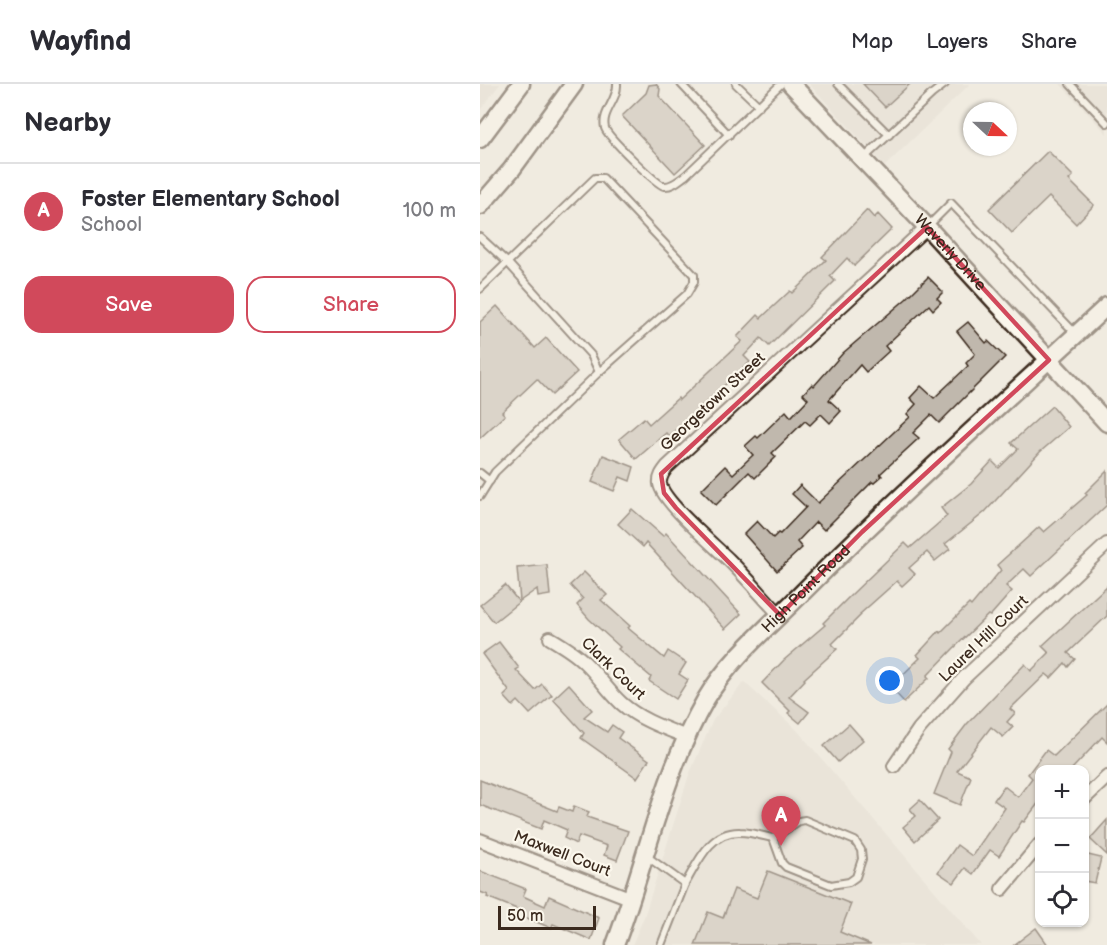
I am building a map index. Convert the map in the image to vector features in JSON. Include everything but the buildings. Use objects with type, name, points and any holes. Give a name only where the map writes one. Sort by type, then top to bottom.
[{"type":"street","points":[[480,153],[483,135],[521,84]]},
{"type":"street","points":[[480,206],[512,170],[574,84]]},
{"type":"street","name":"Waverly Drive","points":[[791,84],[1104,416]]},
{"type":"street","name":"Georgetown Street","points":[[780,615],[676,508],[664,493],[660,483],[661,474],[927,227]]},
{"type":"street","name":"High Point Road","points":[[615,945],[666,791],[687,738],[707,698],[725,672],[862,532],[1107,306]]},
{"type":"street","name":"Laurel Hill Court","points":[[894,766],[919,729],[964,678],[1107,544]]},
{"type":"street","name":"Clark Court","points":[[550,639],[566,647],[585,663],[632,712],[687,738]]},
{"type":"street","points":[[1089,794],[1107,777]]},
{"type":"street","name":"Maxwell Court","points":[[480,840],[632,899]]},
{"type":"street","points":[[1002,889],[1035,850]]},
{"type":"lane","points":[[617,84],[618,90],[604,119],[605,131],[662,185],[675,183],[685,176],[782,84]]},
{"type":"lane","points":[[681,84],[729,135]]},
{"type":"lane","points":[[736,84],[759,106]]},
{"type":"lane","points":[[838,84],[889,135]]},
{"type":"lane","points":[[863,159],[945,84]]},
{"type":"lane","points":[[1070,84],[1107,123]]},
{"type":"lane","points":[[480,289],[595,178],[603,178],[694,275],[694,282],[687,294],[599,372],[495,472],[480,496]]},
{"type":"lane","points":[[927,227],[951,203],[1076,335]]},
{"type":"lane","points":[[480,237],[508,263],[591,355],[599,372]]},
{"type":"lane","points":[[480,473],[490,481]]},
{"type":"lane","points":[[661,945],[685,884],[706,847],[723,834],[739,832],[773,838],[799,821],[805,820],[855,841],[861,850],[862,859],[856,877],[849,882],[831,885],[786,867],[782,863],[773,838]]},
{"type":"lane","points":[[645,855],[685,884]]},
{"type":"highlighted area","points":[[927,227],[1049,360],[862,532],[780,615],[676,508],[664,493],[661,474]]},
{"type":"shaded area","points":[[480,84],[500,84],[480,110]]},
{"type":"shaded area","points":[[809,84],[970,84],[885,166]]},
{"type":"shaded area","points":[[1060,84],[1107,84],[1107,134]]},
{"type":"shaded area","points":[[744,682],[797,730],[981,945],[632,945],[644,917],[689,775],[713,720]]},
{"type":"place","name":"Foster Elementary School","points":[[781,846]]}]
